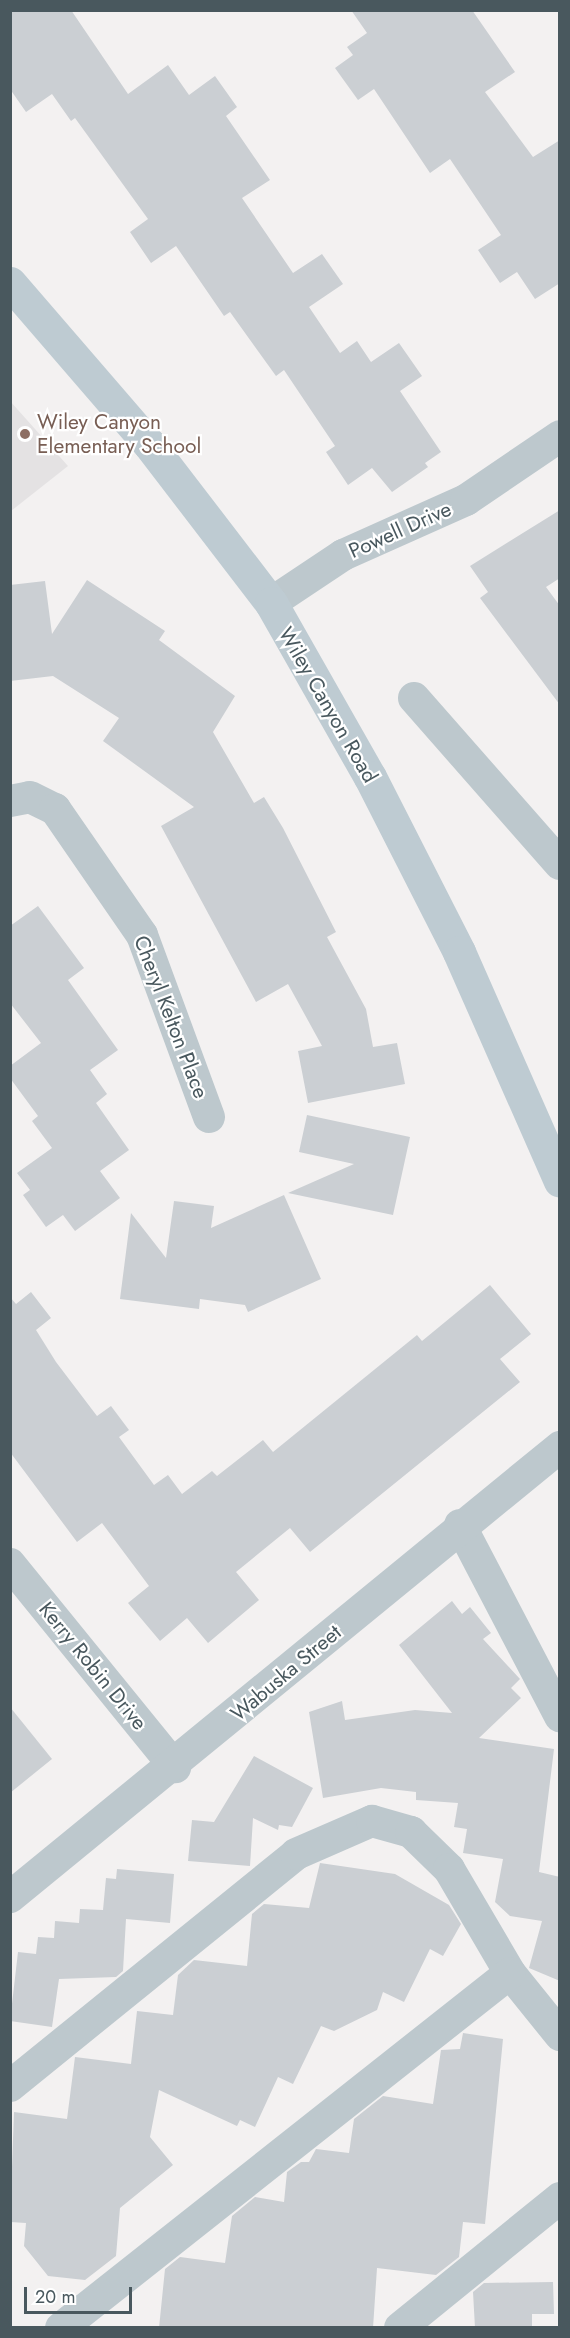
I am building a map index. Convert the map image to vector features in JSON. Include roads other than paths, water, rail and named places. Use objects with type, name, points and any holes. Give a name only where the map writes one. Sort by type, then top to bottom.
[{"type":"street","name":"Wiley Canyon Road","points":[[10,283],[149,444],[271,603],[370,777],[459,952],[560,1181]]},
{"type":"street","name":"Powell Drive","points":[[271,603],[343,555],[466,500],[560,436]]},
{"type":"street","points":[[414,698],[560,864]]},
{"type":"street","name":"Cheryl Kelton Place","points":[[10,801],[30,797],[55,808],[142,935],[209,1117]]},
{"type":"street","name":"Wabuska Street","points":[[10,1897],[175,1767],[460,1525],[560,1447]]},
{"type":"street","points":[[460,1525],[560,1716]]},
{"type":"street","name":"Kerry Robin Drive","points":[[10,1564],[175,1767]]},
{"type":"street","points":[[10,2086],[296,1854],[372,1821],[411,1832],[448,1869],[510,1973],[560,2035]]},
{"type":"street","points":[[61,2328],[510,1973]]},
{"type":"street","points":[[400,2328],[560,2198]]},
{"type":"place","name":"Wiley Canyon Elementary School","points":[[25,434]]}]
